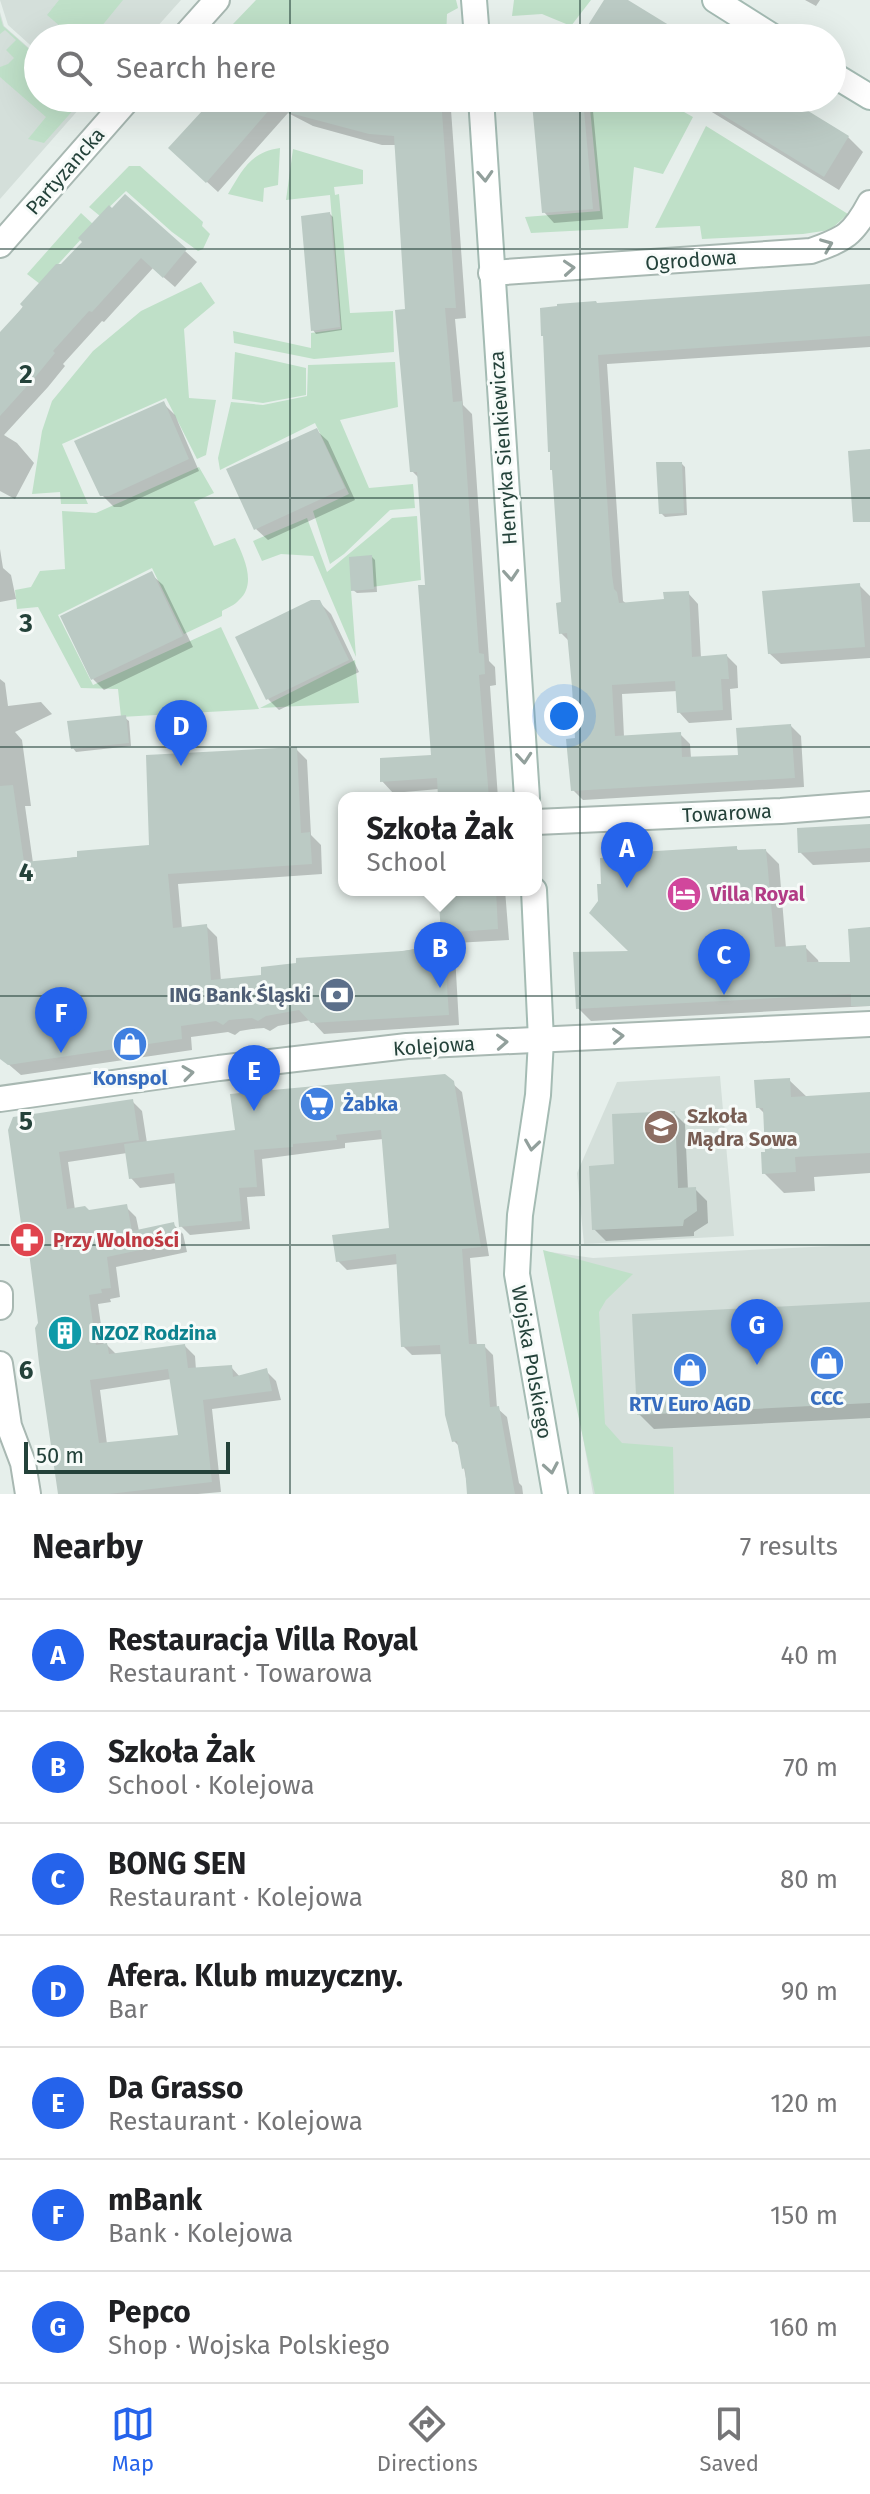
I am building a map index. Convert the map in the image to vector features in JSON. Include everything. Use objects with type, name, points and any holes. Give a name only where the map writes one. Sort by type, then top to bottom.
[{"type":"street","points":[[196,24],[217,0]]},
{"type":"street","points":[[474,0],[476,24]]},
{"type":"street","points":[[715,0],[753,24]]},
{"type":"street","points":[[846,82],[870,97]]},
{"type":"street","name":"Partyzancka","points":[[0,245],[117,112]]},
{"type":"street","name":"Henryka Sienkiewicza","points":[[482,112],[527,792]]},
{"type":"street","name":"Ogrodowa","points":[[491,273],[811,251],[836,242],[856,228],[870,203]]},
{"type":"street","name":"Towarowa","points":[[542,822],[870,804]]},
{"type":"street","points":[[534,896],[541,1040]]},
{"type":"street","name":"Kolejowa","points":[[0,1099],[219,1068],[407,1046],[870,1024]]},
{"type":"street","name":"Wojska Polskiego","points":[[541,1040],[538,1095],[520,1215],[517,1274],[555,1494]]},
{"type":"street","points":[[0,1294],[0,1307]]},
{"type":"street","points":[[0,1364],[9,1426],[23,1463],[28,1494]]},
{"type":"shaded area","points":[[0,0],[181,0],[160,24],[24,24],[24,39],[8,25]]},
{"type":"shaded area","points":[[0,12],[4,26],[24,44],[24,112],[76,112],[0,199]]},
{"type":"shaded area","name":"Szkoła Mądra Sowa","points":[[720,1076],[734,1236],[584,1244],[577,1173],[617,1082]]},
{"type":"shaded area","points":[[870,1244],[870,1494],[593,1494],[550,1252],[593,1258]]},
{"type":"green space","points":[[59,0],[123,0],[103,24],[58,24],[47,15]]},
{"type":"green space","points":[[256,0],[456,0],[458,8],[447,14],[447,24],[233,24]]},
{"type":"green space","points":[[514,0],[591,0],[573,24],[542,14],[512,16]]},
{"type":"green space","points":[[0,16],[3,26],[24,45],[24,98],[0,77],[0,67],[14,58],[6,50],[16,40],[5,30],[0,34]]},
{"type":"green space","points":[[40,112],[72,112],[44,143],[28,139],[46,117]]},
{"type":"green space","points":[[590,112],[684,112],[693,117],[663,174],[634,167],[628,228],[531,233],[525,217],[600,211]]},
{"type":"green space","points":[[706,126],[848,214],[830,230],[803,234],[702,239],[700,226],[655,228]]},
{"type":"green space","points":[[280,148],[278,185],[264,188],[263,202],[228,194],[254,158]]},
{"type":"green space","points":[[293,149],[363,170],[363,184],[334,187],[335,195],[339,194],[350,313],[393,311],[394,352],[314,359],[234,343],[233,331],[311,348],[311,333],[341,329],[330,195],[286,200]]},
{"type":"green space","points":[[129,166],[140,166],[203,222],[202,226],[210,234],[203,249],[198,251],[172,232],[126,191],[100,216],[89,207]]},
{"type":"green space","points":[[81,213],[94,225],[40,284],[27,274]]},
{"type":"green space","points":[[201,282],[215,303],[184,329],[189,398],[216,400],[206,455],[197,459],[166,398],[62,444],[88,504],[61,504],[60,492],[32,494],[42,431],[52,401],[93,351],[141,311]]},
{"type":"green space","points":[[235,352],[306,368],[306,395],[263,403],[232,399]]},
{"type":"green space","points":[[395,362],[398,407],[340,420],[369,488],[413,484],[415,508],[390,510],[330,564],[313,511],[349,494],[315,423],[220,470],[218,458],[231,402],[263,405],[307,396],[308,365]]},
{"type":"green space","points":[[199,467],[214,493],[194,502],[214,546],[235,538],[245,562],[247,586],[237,602],[222,611],[222,616],[184,634],[152,568],[58,615],[93,685],[221,627],[259,709],[121,717],[118,689],[81,688],[38,607],[17,609],[15,590],[31,587],[40,571],[65,569],[62,511],[96,513]]},
{"type":"green space","points":[[417,516],[421,580],[351,590],[356,657],[313,556],[281,554],[262,561],[253,541],[307,518],[327,572],[392,518]]},
{"type":"green space","points":[[355,660],[359,703],[260,708]]},
{"type":"green space","points":[[543,1250],[633,1274],[606,1300],[599,1312],[605,1424],[622,1443],[673,1447],[674,1494],[595,1494]]},
{"type":"building","points":[[604,0],[628,0],[667,24],[589,24]]},
{"type":"building","points":[[201,112],[268,112],[206,183],[168,148]]},
{"type":"building","points":[[286,112],[442,112],[456,308],[445,308],[453,402],[462,401],[479,653],[484,654],[485,674],[479,675],[489,792],[438,792],[437,778],[380,782],[380,758],[431,755],[418,585],[425,585],[417,472],[410,472],[395,310],[405,309],[394,136],[369,134]]},
{"type":"building","points":[[533,112],[584,112],[593,209],[542,213]]},
{"type":"building","points":[[718,112],[810,112],[849,136],[824,177]]},
{"type":"building","points":[[125,194],[187,249],[163,278],[141,258],[53,351],[55,353],[0,416],[0,332],[56,264],[61,264],[82,242],[78,238],[109,205],[112,208]]},
{"type":"building","points":[[330,212],[340,327],[311,331],[301,216]]},
{"type":"building","points":[[870,284],[870,336],[598,355],[612,575],[619,603],[664,599],[663,592],[689,591],[692,657],[727,654],[729,679],[721,679],[723,710],[677,713],[675,681],[612,685],[615,736],[681,732],[682,757],[738,755],[736,728],[791,724],[795,778],[571,791],[566,739],[575,738],[572,687],[567,633],[559,634],[556,603],[561,602],[540,308],[596,301]]},
{"type":"building","points":[[164,401],[189,459],[109,496],[100,496],[74,441]]},
{"type":"building","points":[[317,428],[345,488],[254,530],[226,469]]},
{"type":"building","points":[[870,449],[870,522],[853,522],[848,451]]},
{"type":"building","points":[[656,462],[682,462],[684,513],[659,514]]},
{"type":"building","points":[[372,555],[374,589],[351,591],[349,557]]},
{"type":"building","points":[[152,571],[183,636],[91,680],[60,616]]},
{"type":"building","points":[[860,583],[865,647],[768,654],[762,591]]},
{"type":"building","points":[[311,600],[320,600],[349,660],[266,700],[235,637]]},
{"type":"building","points":[[126,715],[129,743],[71,749],[67,721]]},
{"type":"building","points":[[297,747],[301,833],[310,832],[312,864],[168,874],[173,928],[207,924],[211,980],[261,975],[261,967],[296,963],[296,958],[402,951],[422,948],[421,941],[444,942],[449,1015],[311,1023],[299,1010],[266,1016],[258,1021],[252,1018],[229,1020],[223,1025],[216,1021],[181,1026],[182,1039],[8,1065],[0,1059],[0,786],[13,785],[24,862],[77,857],[77,851],[149,845],[146,755]]},
{"type":"building","points":[[870,824],[870,848],[798,853],[797,828]]},
{"type":"building","points":[[737,846],[737,850],[766,849],[775,947],[806,945],[807,962],[850,962],[848,929],[870,927],[870,1006],[851,1006],[851,994],[576,1009],[573,952],[628,951],[589,913],[598,901],[600,858],[624,856],[624,853]]},
{"type":"building","points":[[438,896],[496,896],[498,929],[441,933]]},
{"type":"building","points":[[445,1074],[454,1081],[481,1247],[462,1249],[469,1344],[485,1344],[490,1407],[499,1406],[515,1494],[467,1494],[465,1468],[462,1469],[457,1441],[452,1442],[445,1415],[440,1345],[401,1347],[396,1254],[336,1262],[332,1235],[389,1228],[381,1130],[336,1135],[337,1140],[293,1144],[293,1147],[254,1150],[257,1187],[239,1188],[242,1221],[179,1227],[174,1173],[129,1179],[124,1144],[235,1130],[230,1094]]},
{"type":"building","points":[[790,1078],[791,1097],[870,1092],[870,1153],[795,1157],[796,1172],[762,1174],[761,1152],[765,1152],[763,1108],[756,1108],[754,1080]]},
{"type":"building","points":[[133,1099],[139,1140],[59,1152],[67,1209],[85,1206],[89,1210],[127,1204],[132,1231],[174,1222],[178,1242],[107,1257],[111,1288],[89,1295],[96,1345],[107,1343],[109,1354],[185,1344],[188,1368],[232,1365],[233,1377],[267,1368],[272,1391],[203,1400],[212,1482],[109,1494],[58,1494],[39,1363],[35,1328],[38,1323],[27,1237],[23,1238],[8,1130],[13,1117]],"holes":[[[168,1369],[178,1435],[99,1443],[90,1380]]]},
{"type":"building","points":[[675,1111],[678,1188],[696,1187],[697,1211],[684,1220],[683,1226],[592,1230],[589,1166],[614,1164],[612,1114]]},
{"type":"building","points":[[870,1302],[870,1403],[637,1415],[632,1314]]},
{"type":"place","name":"Afera. Klub muzyczny.","points":[[181,766]]},
{"type":"place","name":"Restauracja Villa Royal","points":[[627,888]]},
{"type":"place","name":"Villa Royal","points":[[684,894]]},
{"type":"place","name":"Szkoła Żak","points":[[440,988]]},
{"type":"place","name":"ING Bank Śląski","points":[[337,995]]},
{"type":"place","name":"BONG SEN","points":[[724,995]]},
{"type":"place","name":"Konspol","points":[[130,1044]]},
{"type":"place","name":"mBank","points":[[61,1053]]},
{"type":"place","name":"Żabka","points":[[317,1104]]},
{"type":"place","name":"Da Grasso","points":[[254,1111]]},
{"type":"place","name":"Szkoła Mądra Sowa","points":[[661,1127]]},
{"type":"place","name":"Przy Wolności","points":[[27,1240]]},
{"type":"place","name":"NZOZ Rodzina","points":[[65,1333]]},
{"type":"place","name":"CCC","points":[[827,1363]]},
{"type":"place","name":"Pepco","points":[[757,1365]]},
{"type":"place","name":"RTV Euro AGD","points":[[690,1370]]}]
